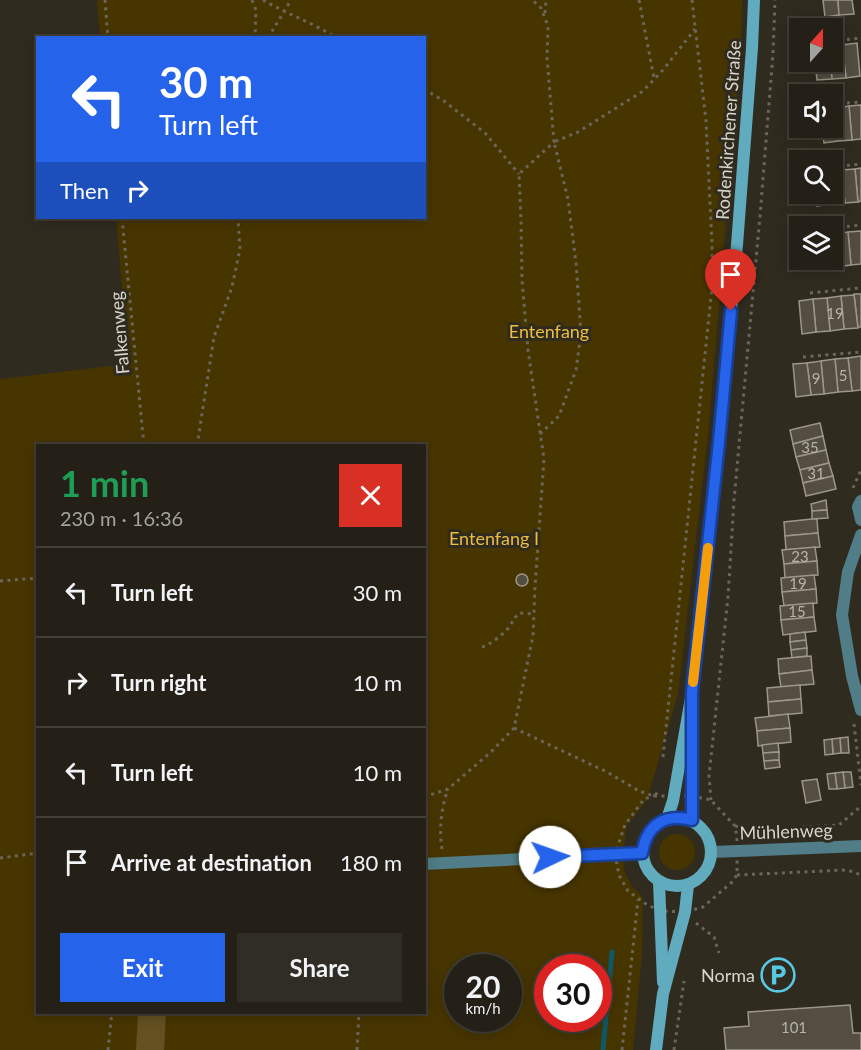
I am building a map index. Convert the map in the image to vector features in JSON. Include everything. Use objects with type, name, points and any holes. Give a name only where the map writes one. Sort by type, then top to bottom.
[{"type":"main road","name":"Rodenkirchener Straße","points":[[667,819],[673,801],[692,692],[719,442],[737,245],[754,0]]},
{"type":"main road","name":"Rodenkirchener Straße","points":[[692,692],[692,820]]},
{"type":"main road","points":[[667,819],[692,820],[709,837],[712,852],[707,871],[696,882],[688,885],[669,886],[659,882],[647,870],[643,860],[644,840],[654,826],[667,819]]},
{"type":"main road","points":[[659,882],[663,994]]},
{"type":"main road","points":[[656,1050],[663,994],[685,912],[688,885]]},
{"type":"street","points":[[861,501],[858,507],[861,520]]},
{"type":"street","points":[[861,534],[848,572],[842,615],[852,676],[861,710]]},
{"type":"street","name":"Mühlenweg","points":[[712,852],[861,846]]},
{"type":"street","points":[[426,864],[642,853]]},
{"type":"path","points":[[105,0],[108,36]]},
{"type":"path","points":[[252,0],[256,10],[255,36]]},
{"type":"path","points":[[263,0],[334,36]]},
{"type":"path","points":[[269,36],[291,0]]},
{"type":"path","points":[[532,0],[542,8],[548,26],[546,58],[554,141],[568,199],[581,333],[576,370],[559,416],[540,434]]},
{"type":"path","points":[[545,16],[546,0]]},
{"type":"path","points":[[639,0],[654,79]]},
{"type":"path","points":[[663,766],[712,286],[706,121],[692,0]]},
{"type":"path","points":[[775,0],[773,54],[734,500],[728,597],[709,776],[711,800],[735,826],[754,830],[839,825],[861,806]]},
{"type":"path","points":[[519,174],[554,141],[578,132],[643,91],[696,29]]},
{"type":"path","points":[[843,40],[861,38]]},
{"type":"path","points":[[426,90],[444,101],[485,133],[519,174],[522,280],[528,350],[544,459],[533,636],[514,728],[492,751],[448,789],[426,796]]},
{"type":"path","points":[[843,103],[861,102]]},
{"type":"path","points":[[843,166],[861,164]]},
{"type":"path","name":"Falkenweg","points":[[122,219],[144,444]]},
{"type":"path","points":[[197,444],[214,337],[232,287],[240,249],[238,219]]},
{"type":"path","points":[[843,227],[861,225]]},
{"type":"path","points":[[810,293],[861,288]]},
{"type":"path","points":[[803,357],[861,352]]},
{"type":"path","points":[[0,582],[36,578]]},
{"type":"path","points":[[482,647],[492,643],[504,633],[519,613],[534,614]]},
{"type":"path","points":[[514,728],[607,772],[639,791],[654,796],[660,789]]},
{"type":"path","points":[[443,863],[440,838],[443,805],[448,789]]},
{"type":"path","points":[[0,858],[36,853]]},
{"type":"path","points":[[699,914],[703,907],[737,875],[845,870],[861,876]]},
{"type":"path","points":[[622,1050],[639,899]]},
{"type":"path","points":[[693,928],[695,922],[714,937],[719,953]]},
{"type":"path","points":[[674,1050],[685,975]]},
{"type":"path","points":[[108,1050],[112,1014]]},
{"type":"path","points":[[357,1050],[359,1014]]},
{"type":"green space","name":"Entenfang","points":[[97,0],[742,0],[741,47],[708,434],[678,694],[647,800],[626,826],[624,870],[631,885],[643,897],[642,954],[633,1050],[0,1050],[0,379],[129,364],[116,219],[426,219],[426,36],[100,36]]},
{"type":"green space","points":[[677,834],[690,839],[695,852],[690,865],[677,870],[664,865],[659,852],[664,839]]},
{"type":"shaded area","points":[[138,1014],[166,1014],[164,1050],[136,1050]]},
{"type":"building","points":[[823,0],[838,0],[839,15],[825,17]]},
{"type":"building","points":[[838,0],[852,0],[854,14],[839,15]]},
{"type":"building","points":[[857,43],[860,76],[846,78],[843,45]]},
{"type":"building","points":[[843,53],[846,78],[832,79],[831,72],[843,72]]},
{"type":"building","points":[[816,72],[831,72],[832,79],[817,80]]},
{"type":"building","points":[[861,105],[861,139],[852,140],[849,106]]},
{"type":"building","points":[[849,106],[852,140],[838,141],[838,138],[843,138],[843,107]]},
{"type":"building","points":[[823,138],[838,138],[838,141],[824,143]]},
{"type":"building","points":[[861,168],[861,201],[858,202],[855,169]]},
{"type":"building","points":[[855,169],[858,202],[845,203],[843,170]]},
{"type":"building","points":[[861,231],[861,264],[851,265],[848,232]]},
{"type":"building","points":[[848,232],[851,265],[843,266],[843,233]]},
{"type":"building","points":[[854,294],[861,294],[861,327],[858,327]]},
{"type":"building","points":[[854,295],[858,328],[844,329],[841,296]]},
{"type":"building","points":[[841,296],[844,329],[830,331],[827,298]]},
{"type":"building","points":[[827,298],[830,331],[816,332],[813,299]]},
{"type":"building","points":[[813,299],[816,332],[802,334],[799,301]]},
{"type":"building","points":[[861,356],[861,390],[852,391],[848,358]]},
{"type":"building","points":[[848,358],[852,391],[838,392],[835,359]]},
{"type":"building","points":[[835,359],[838,392],[824,394],[821,361]]},
{"type":"building","points":[[821,361],[824,394],[811,395],[807,363]]},
{"type":"building","points":[[807,363],[811,395],[796,397],[793,364]]},
{"type":"building","points":[[820,423],[823,436],[793,444],[790,430]]},
{"type":"building","points":[[823,436],[826,450],[796,457],[793,444]]},
{"type":"building","points":[[826,450],[829,463],[800,470],[796,457]]},
{"type":"building","points":[[829,463],[833,476],[803,483],[800,470]]},
{"type":"building","points":[[833,476],[836,489],[806,496],[803,483]]},
{"type":"building","points":[[826,500],[827,510],[812,511],[811,504]]},
{"type":"building","points":[[827,510],[828,518],[812,519],[812,511]]},
{"type":"building","points":[[817,519],[818,533],[785,536],[784,522]]},
{"type":"building","points":[[818,533],[820,547],[786,550],[785,536]]},
{"type":"building","points":[[815,547],[817,561],[784,564],[782,550]]},
{"type":"building","points":[[817,561],[818,575],[785,578],[784,564]]},
{"type":"building","points":[[524,574],[528,580],[524,586],[520,586],[516,578]]},
{"type":"building","points":[[814,575],[816,589],[782,592],[781,578]]},
{"type":"building","points":[[816,589],[817,603],[784,606],[782,592]]},
{"type":"building","points":[[813,603],[814,617],[781,620],[780,606]]},
{"type":"building","points":[[814,617],[816,631],[783,635],[781,620]]},
{"type":"building","points":[[805,632],[806,640],[790,642],[790,634]]},
{"type":"building","points":[[806,640],[807,648],[791,650],[790,642]]},
{"type":"building","points":[[807,648],[807,656],[792,658],[791,650]]},
{"type":"building","points":[[811,656],[812,670],[779,674],[778,659]]},
{"type":"building","points":[[812,670],[814,684],[781,687],[779,674]]},
{"type":"building","points":[[800,685],[801,699],[768,702],[767,688]]},
{"type":"building","points":[[801,699],[802,713],[769,716],[768,702]]},
{"type":"building","points":[[788,714],[790,728],[757,731],[755,718]]},
{"type":"building","points":[[790,728],[791,742],[758,746],[757,731]]},
{"type":"building","points":[[848,737],[849,753],[841,753],[840,738]]},
{"type":"building","points":[[840,738],[841,753],[833,754],[832,739]]},
{"type":"building","points":[[832,739],[833,754],[825,755],[824,740]]},
{"type":"building","points":[[778,743],[779,752],[763,753],[762,745]]},
{"type":"building","points":[[779,752],[779,760],[764,761],[763,753]]},
{"type":"building","points":[[779,760],[780,767],[765,769],[764,761]]},
{"type":"building","points":[[843,772],[851,772],[853,787],[845,788]]},
{"type":"building","points":[[843,772],[845,788],[837,789],[835,773]]},
{"type":"building","points":[[835,773],[837,789],[829,789],[827,774]]},
{"type":"building","points":[[817,779],[821,800],[806,803],[802,781]]},
{"type":"building","points":[[850,1005],[853,1033],[861,1033],[861,1050],[726,1050],[724,1028],[749,1026],[748,1012]]},
{"type":"waterway","points":[[603,1050],[612,952]]},
{"type":"slow traffic","points":[[693,682],[708,548]]},
{"type":"place","name":"Norma","points":[[778,975]]},
{"type":"route","points":[[550,857],[642,853],[644,840],[654,826],[667,819],[692,820],[692,692],[731,311]]},
{"type":"park label","name":"Entenfang I","points":[[494,538]]}]
